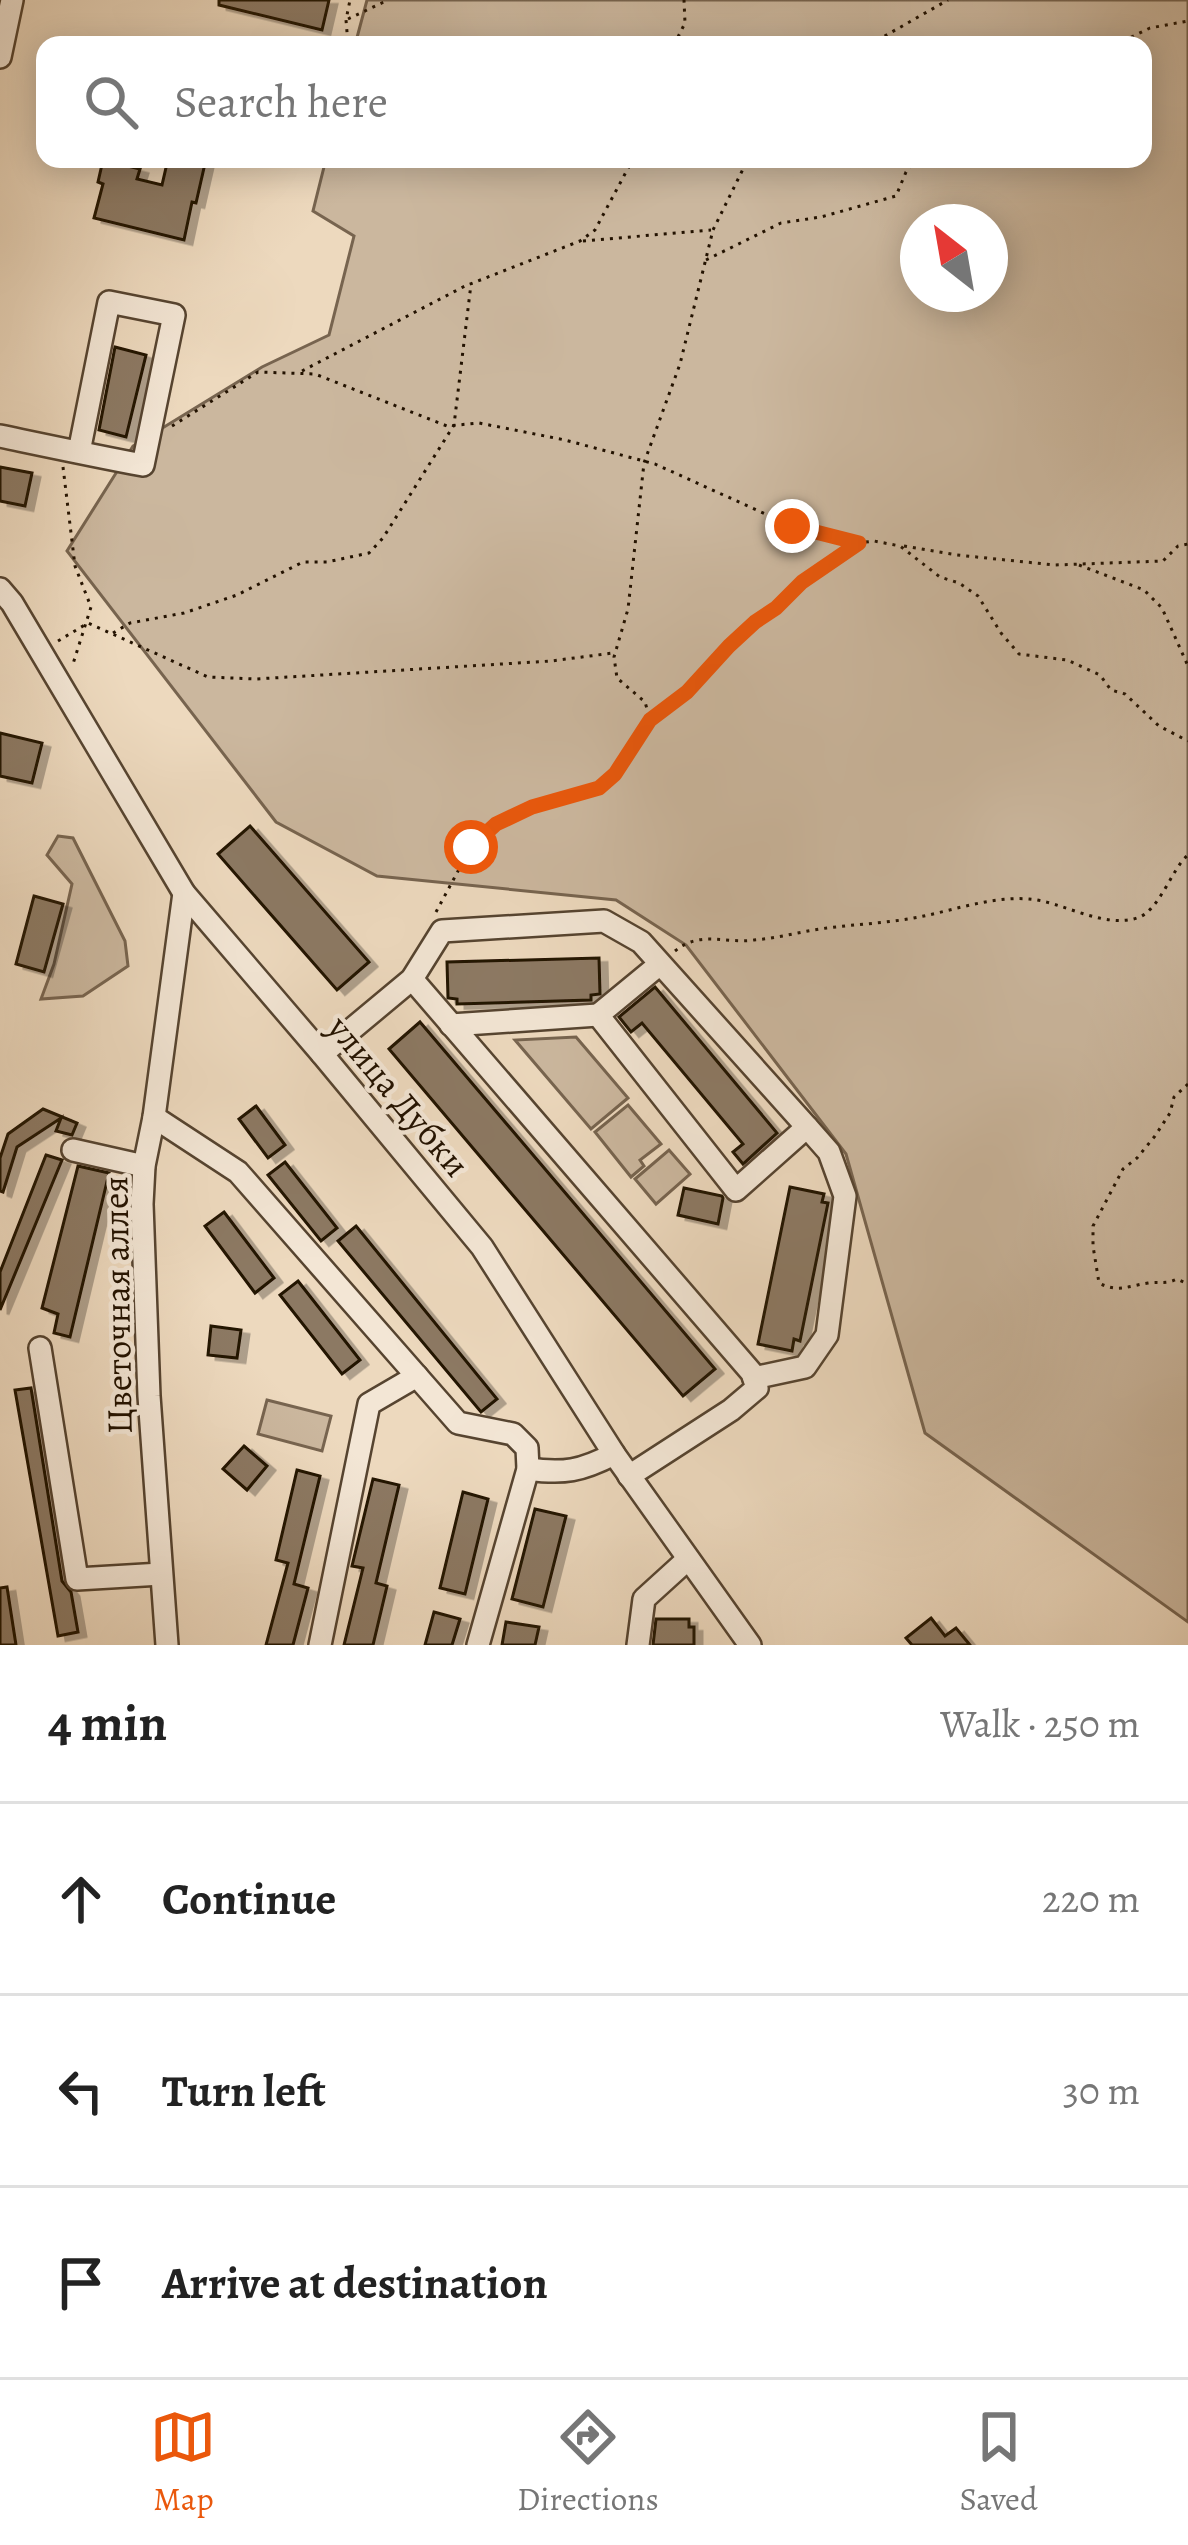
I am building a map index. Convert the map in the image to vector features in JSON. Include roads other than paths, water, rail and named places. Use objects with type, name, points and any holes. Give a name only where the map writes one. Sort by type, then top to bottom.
[{"type":"street","points":[[0,57],[12,0]]},
{"type":"street","points":[[0,436],[73,451],[143,465],[173,315],[110,302],[73,451]]},
{"type":"street","name":"улица Дубки","points":[[0,589],[184,893],[482,1246],[614,1454],[750,1645]]},
{"type":"street","name":"Цветочная аллея","points":[[167,1645],[142,1204],[184,893]]},
{"type":"street","points":[[322,1054],[412,979],[442,931],[604,921],[641,942],[829,1153],[845,1196],[827,1335],[805,1367],[754,1378]]},
{"type":"street","points":[[451,1025],[598,1015],[660,964]]},
{"type":"street","points":[[412,979],[754,1378],[757,1388],[731,1410],[629,1476]]},
{"type":"street","points":[[598,1015],[736,1190],[807,1127]]},
{"type":"street","points":[[154,1117],[238,1172],[458,1423],[513,1434],[527,1448],[528,1469],[478,1645]]},
{"type":"street","points":[[73,1150],[144,1166]]},
{"type":"street","points":[[40,1348],[77,1579],[161,1574]]},
{"type":"street","points":[[320,1645],[369,1404],[416,1376]]},
{"type":"street","points":[[528,1469],[560,1473],[588,1467],[614,1454]]},
{"type":"street","points":[[638,1645],[644,1599],[688,1559]]}]
